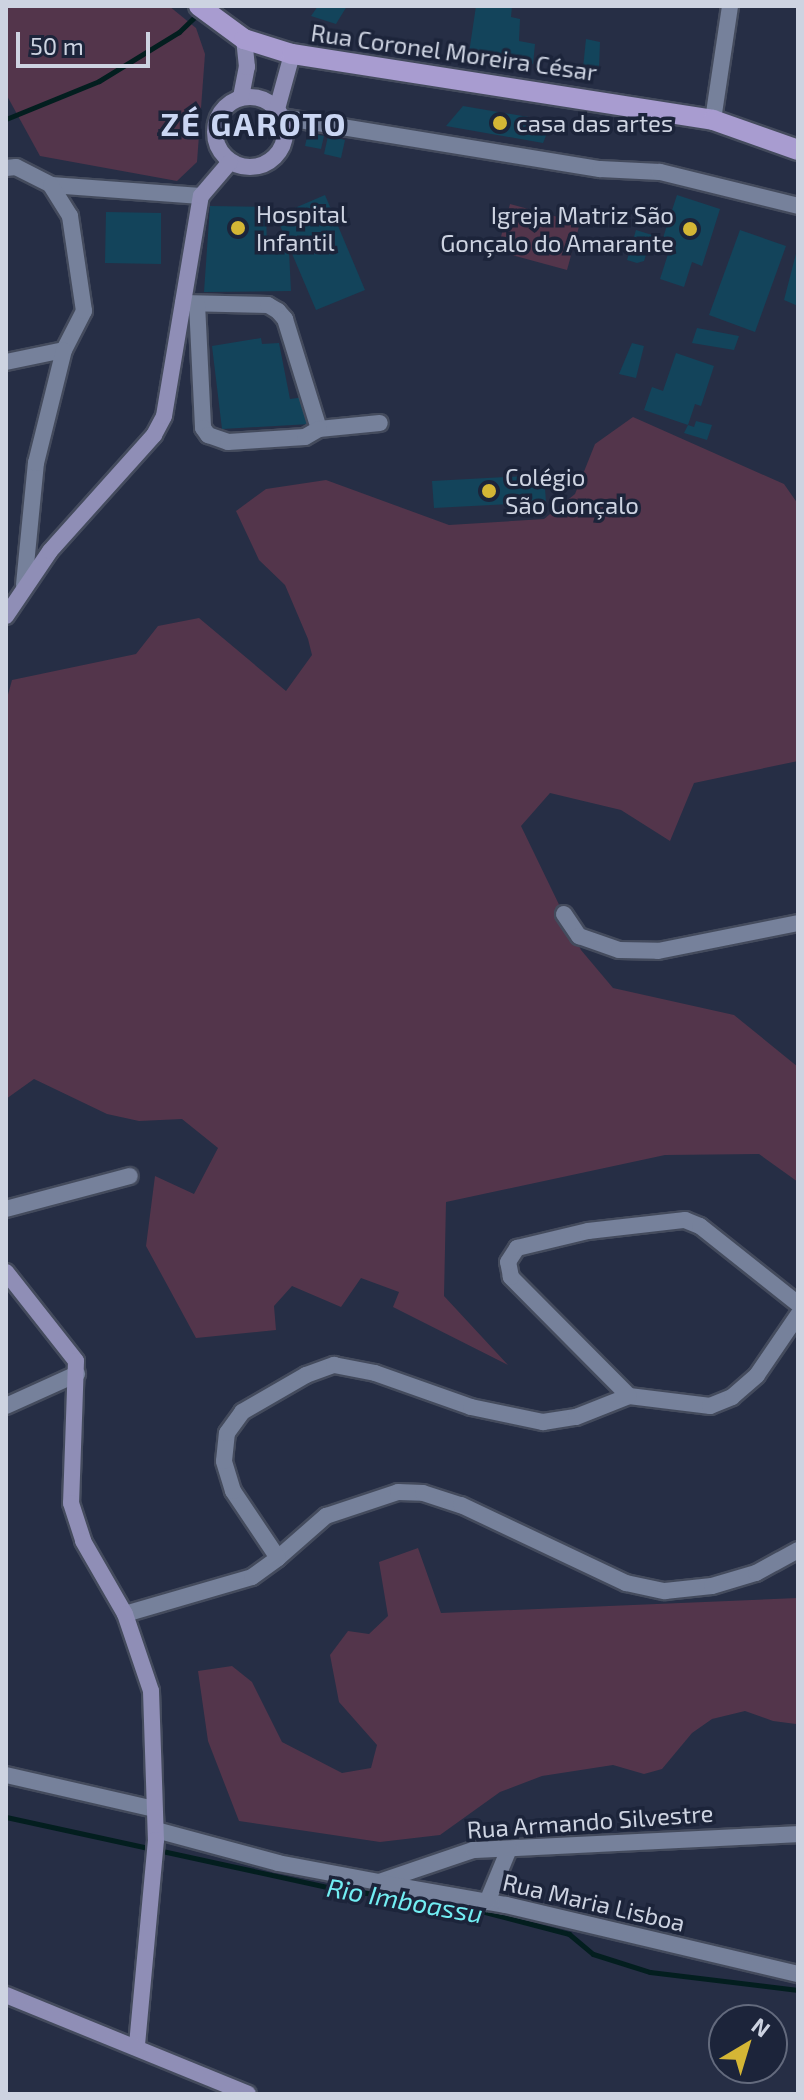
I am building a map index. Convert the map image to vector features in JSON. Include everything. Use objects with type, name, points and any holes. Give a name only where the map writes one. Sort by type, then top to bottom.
[{"type":"main road","name":"Rua Coronel Moreira César","points":[[207,13],[244,39],[292,54],[713,120],[798,150]]},
{"type":"street","points":[[713,120],[730,6]]},
{"type":"street","points":[[241,97],[247,67],[244,39]]},
{"type":"street","points":[[292,54],[279,113],[285,141],[273,160],[252,168],[230,162],[216,143],[215,131],[224,109],[241,97],[256,97],[279,113],[713,183],[798,206]]},
{"type":"street","points":[[6,616],[24,585],[159,425],[172,384],[190,304],[201,196],[230,162]]},
{"type":"street","points":[[6,168],[16,167],[51,185],[201,196]]},
{"type":"street","points":[[24,585],[36,463],[64,350],[84,311],[70,216],[51,185]]},
{"type":"street","points":[[190,304],[203,428],[208,435],[228,442],[305,437],[319,429],[380,423]]},
{"type":"street","points":[[190,304],[268,305],[278,311],[285,319],[319,429]]},
{"type":"street","points":[[6,362],[64,350]]},
{"type":"street","points":[[564,914],[579,936],[619,950],[658,951],[798,923]]},
{"type":"street","points":[[6,1209],[130,1176]]},
{"type":"street","points":[[629,1396],[511,1277],[508,1262],[517,1248],[588,1231],[685,1220],[700,1226],[798,1304]]},
{"type":"street","points":[[6,1272],[71,1350],[77,1374],[68,1466],[71,1503],[83,1541],[125,1614],[151,1691],[156,1835],[137,2045]]},
{"type":"street","points":[[278,1558],[233,1491],[224,1461],[227,1433],[242,1412],[306,1375],[334,1365],[375,1373],[471,1407],[543,1422],[576,1417],[629,1396],[710,1406],[732,1397],[757,1375],[798,1315]]},
{"type":"street","points":[[6,1406],[77,1374]]},
{"type":"street","points":[[125,1614],[252,1577],[326,1516],[398,1492],[423,1493],[461,1505],[626,1583],[665,1591],[712,1586],[756,1573],[798,1550]]},
{"type":"street","points":[[6,1775],[154,1809]]},
{"type":"street","name":"Rua Armando Silvestre","points":[[379,1882],[443,1857],[509,1849],[798,1834]]},
{"type":"street","points":[[156,1835],[379,1882]]},
{"type":"street","points":[[487,1902],[509,1849]]},
{"type":"street","name":"Rua Maria Lisboa","points":[[379,1882],[487,1902],[798,1974]]},
{"type":"street","points":[[6,1995],[137,2045],[248,2094]]},
{"type":"shaded area","points":[[6,6],[169,6],[196,28],[205,54],[197,162],[177,181],[40,156],[6,94]]},
{"type":"shaded area","points":[[510,204],[580,223],[567,270],[497,251]]},
{"type":"shaded area","points":[[633,417],[784,484],[798,504],[798,761],[694,783],[670,841],[621,810],[550,793],[521,826],[581,950],[613,988],[734,1015],[798,1067],[798,1182],[759,1154],[665,1155],[446,1202],[444,1296],[508,1365],[393,1307],[399,1292],[361,1278],[341,1307],[292,1286],[274,1306],[276,1330],[196,1338],[146,1246],[155,1176],[194,1194],[218,1148],[182,1119],[139,1121],[107,1114],[34,1079],[6,1099],[6,702],[12,680],[136,654],[158,626],[199,618],[286,691],[312,655],[308,639],[285,585],[259,560],[236,511],[266,489],[326,480],[449,525],[544,519],[575,494],[595,444]]},
{"type":"shaded area","points":[[418,1548],[441,1613],[798,1598],[798,1720],[796,1724],[773,1721],[745,1711],[712,1719],[692,1733],[662,1769],[644,1774],[613,1765],[542,1776],[500,1792],[440,1835],[380,1842],[239,1821],[208,1741],[198,1671],[232,1666],[252,1682],[282,1742],[342,1773],[371,1768],[377,1745],[339,1702],[330,1655],[348,1631],[369,1634],[388,1616],[379,1562]]},
{"type":"building","points":[[318,6],[347,6],[336,24],[311,16]]},
{"type":"building","points":[[476,6],[512,6],[511,17],[520,19],[519,41],[535,44],[533,64],[469,53]]},
{"type":"building","points":[[586,39],[600,42],[599,69],[583,68]]},
{"type":"building","name":"casa das artes","points":[[463,106],[552,121],[543,143],[446,126]]},
{"type":"building","points":[[308,133],[324,136],[321,149],[305,146]]},
{"type":"building","points":[[328,136],[345,140],[341,158],[324,154]]},
{"type":"building","points":[[325,195],[365,290],[316,310],[276,216]]},
{"type":"building","name":"Igreja Matriz São Gonçalo do Amarante","points":[[677,195],[720,209],[702,266],[692,262],[684,287],[660,279],[668,254],[659,250]]},
{"type":"building","name":"Hospital Infantil","points":[[210,206],[266,207],[267,250],[289,251],[291,291],[204,292]]},
{"type":"building","points":[[106,212],[161,213],[161,264],[105,263]]},
{"type":"building","points":[[636,230],[652,235],[644,261],[637,263],[627,260]]},
{"type":"building","points":[[740,230],[786,246],[755,332],[709,315]]},
{"type":"building","points":[[798,250],[798,306],[784,300]]},
{"type":"building","points":[[697,328],[739,336],[734,350],[692,343]]},
{"type":"building","points":[[261,338],[262,344],[279,343],[290,399],[305,397],[310,424],[222,429],[212,346]]},
{"type":"building","points":[[632,343],[644,346],[636,378],[619,374]]},
{"type":"building","points":[[676,353],[714,366],[701,406],[695,404],[688,425],[644,410],[652,387],[663,391]]},
{"type":"building","points":[[696,421],[712,425],[707,440],[684,433],[688,425],[694,427]]},
{"type":"building","name":"Colégio São Gonçalo","points":[[544,475],[546,502],[434,508],[432,481]]},
{"type":"waterway","points":[[6,119],[99,81],[179,32],[200,12]]},
{"type":"waterway","name":"Rio Imboassu","points":[[6,1817],[336,1889],[458,1905],[569,1934],[593,1954],[650,1972],[798,1990]]},
{"type":"place","name":"casa das artes","points":[[500,123]]},
{"type":"place","name":"Hospital Infantil","points":[[238,228]]},
{"type":"place","name":"Igreja Matriz São Gonçalo do Amarante","points":[[690,229]]},
{"type":"place","name":"Colégio São Gonçalo","points":[[489,491]]},
{"type":"district","name":"ZÉ GAROTO","points":[[254,123]]}]
